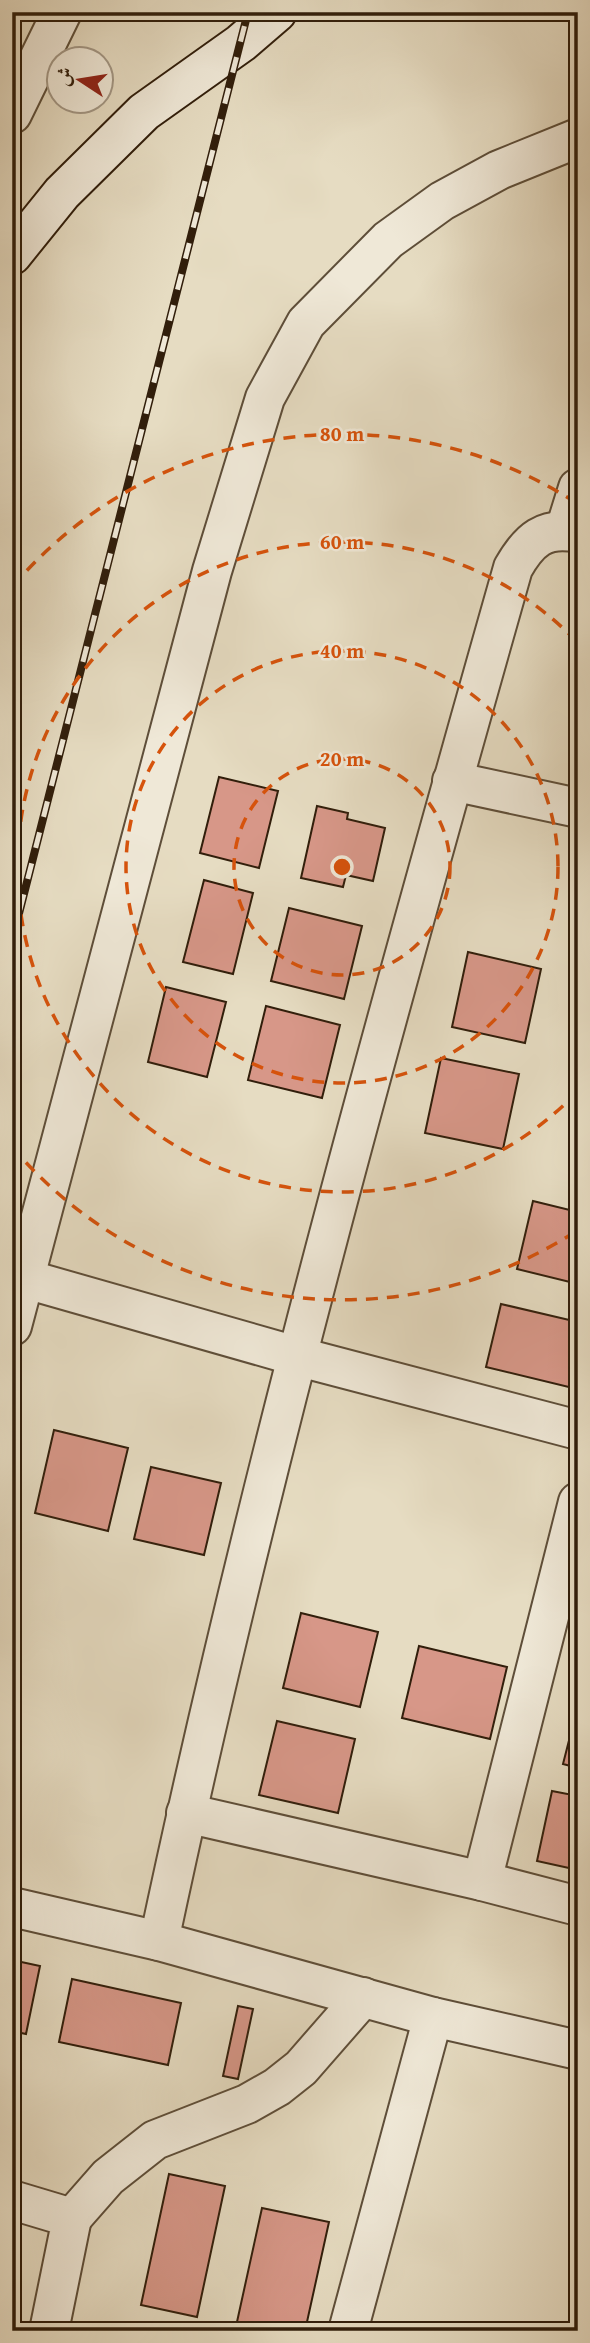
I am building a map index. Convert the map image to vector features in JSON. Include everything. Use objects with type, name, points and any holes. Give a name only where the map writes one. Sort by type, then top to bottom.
[{"type":"street","points":[[12,114],[62,12]]},
{"type":"street","points":[[12,255],[62,193],[144,112],[241,43],[277,12]]},
{"type":"street","points":[[12,1326],[212,571],[265,398],[306,323],[388,240],[442,201],[499,170],[578,138]]},
{"type":"street","points":[[159,1941],[186,1813],[296,1356],[452,781],[513,568],[524,549],[537,537],[571,532],[578,488]]},
{"type":"street","points":[[452,781],[578,808]]},
{"type":"street","points":[[26,1279],[296,1356],[578,1430]]},
{"type":"street","points":[[481,1881],[578,1502]]},
{"type":"street","points":[[186,1813],[578,1906]]},
{"type":"street","points":[[12,1907],[159,1941],[433,2017],[578,2050]]},
{"type":"street","points":[[49,2331],[72,2218],[108,2177],[155,2140],[247,2104],[277,2087],[302,2068],[363,1997]]},
{"type":"street","points":[[348,2331],[433,2017]]},
{"type":"street","points":[[12,2200],[72,2218]]},
{"type":"building","points":[[219,777],[278,791],[259,868],[200,853]]},
{"type":"building","points":[[317,806],[348,813],[347,819],[385,828],[373,881],[346,875],[343,887],[301,878]]},
{"type":"building","points":[[204,880],[253,893],[233,974],[183,962]]},
{"type":"building","points":[[289,908],[362,926],[344,999],[271,981]]},
{"type":"building","points":[[468,952],[541,969],[525,1043],[452,1027]]},
{"type":"building","points":[[166,987],[226,1002],[207,1077],[148,1062]]},
{"type":"building","points":[[266,1006],[340,1025],[322,1098],[248,1080]]},
{"type":"building","points":[[578,1023],[578,1054],[571,1053]]},
{"type":"building","points":[[441,1058],[519,1074],[503,1149],[425,1133]]},
{"type":"building","points":[[533,1201],[578,1212],[578,1284],[517,1269]]},
{"type":"building","points":[[501,1304],[578,1322],[577,1389],[486,1367]]},
{"type":"building","points":[[54,1430],[128,1448],[108,1531],[35,1513]]},
{"type":"building","points":[[151,1467],[221,1483],[204,1555],[134,1539]]},
{"type":"building","points":[[301,1613],[378,1632],[360,1707],[283,1688]]},
{"type":"building","points":[[419,1646],[507,1667],[490,1739],[402,1718]]},
{"type":"building","points":[[578,1705],[578,1768],[563,1764]]},
{"type":"building","points":[[277,1721],[355,1739],[338,1813],[259,1795]]},
{"type":"building","points":[[552,1791],[578,1796],[578,1870],[537,1861]]},
{"type":"building","points":[[12,1960],[40,1966],[26,2034],[12,2031]]},
{"type":"building","points":[[72,1979],[181,2003],[168,2065],[59,2042]]},
{"type":"building","points":[[238,2006],[253,2009],[238,2079],[223,2076]]},
{"type":"building","points":[[169,2174],[225,2186],[197,2317],[141,2305]]},
{"type":"building","points":[[262,2208],[329,2222],[305,2331],[235,2331]]},
{"type":"railway","points":[[12,941],[248,12]]}]
